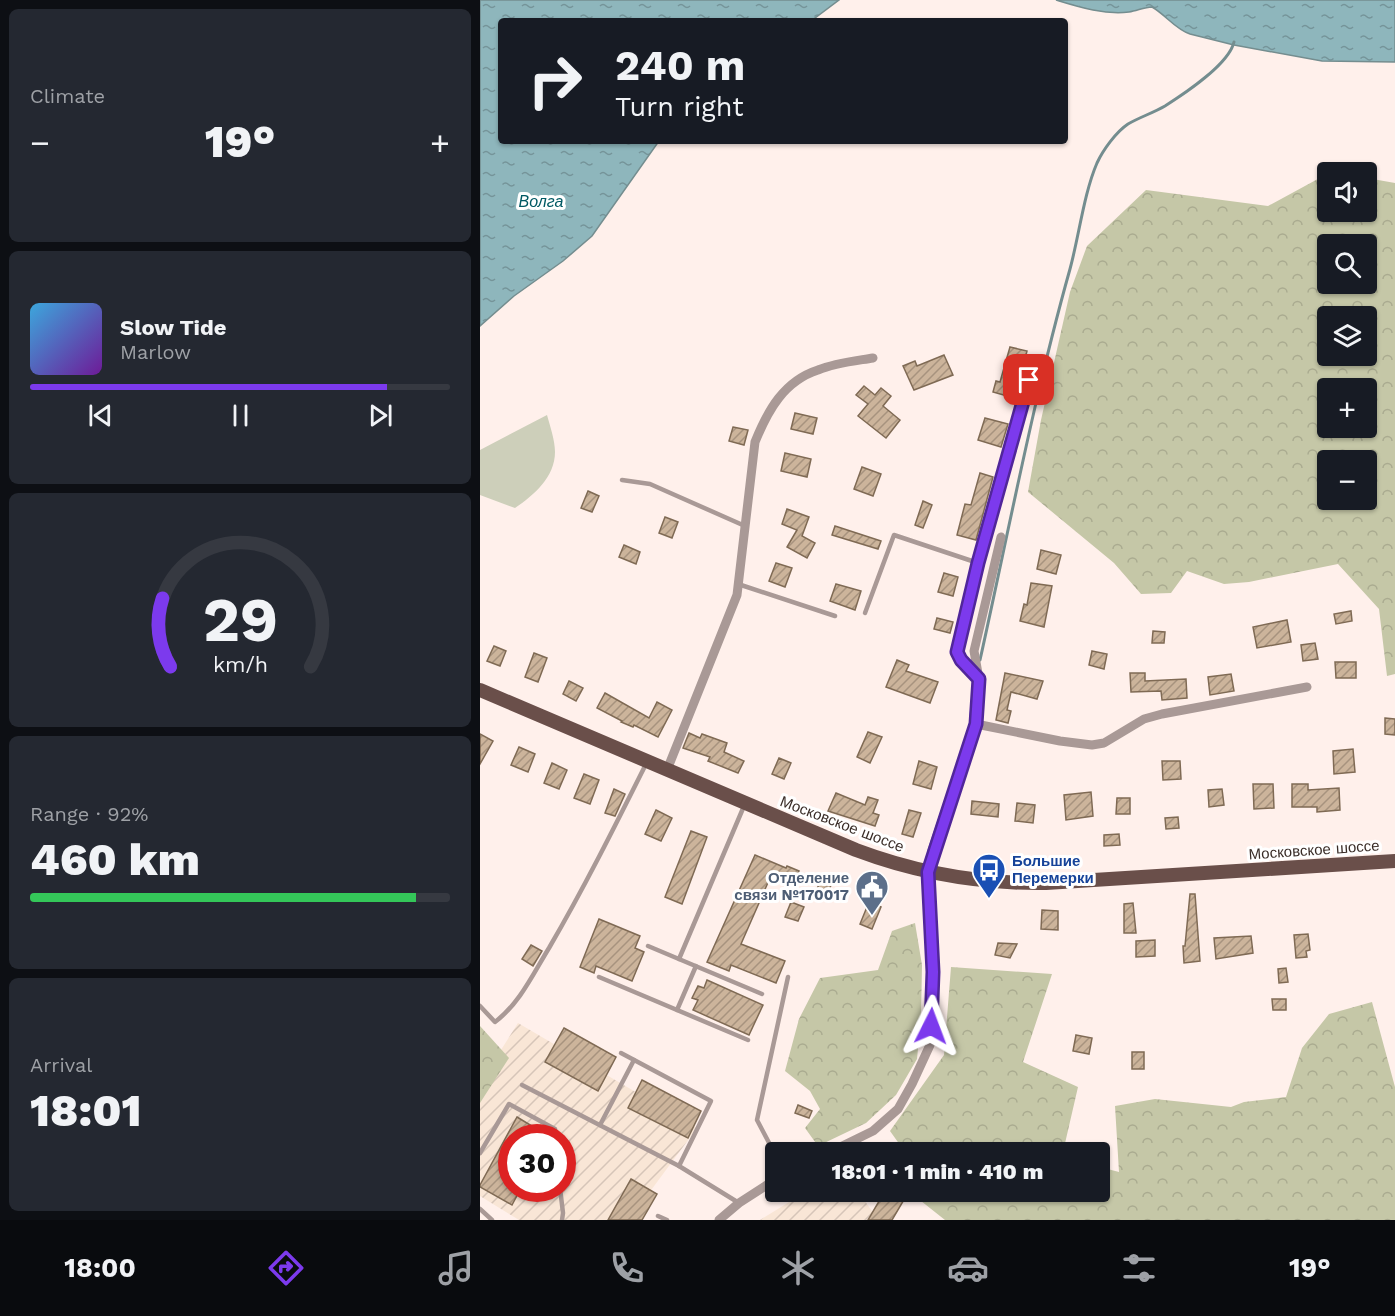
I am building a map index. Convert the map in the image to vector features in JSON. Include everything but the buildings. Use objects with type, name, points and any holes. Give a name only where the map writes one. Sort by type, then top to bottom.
[{"type":"main road","name":"Московское шоссе","points":[[480,690],[866,854],[928,872],[993,882],[1046,883],[1395,861]]},
{"type":"street","points":[[668,770],[737,595],[755,442],[773,404],[788,387],[817,370],[873,358]]},
{"type":"street","points":[[979,679],[961,660],[957,652],[978,563],[1029,380]]},
{"type":"street","points":[[850,1142],[873,1131],[897,1108],[912,1084],[930,1045],[933,972],[928,872],[976,724],[979,679],[975,651],[1001,537]]},
{"type":"street","points":[[976,724],[1092,745],[1104,742],[1144,719],[1162,714],[1307,687]]},
{"type":"street","points":[[719,1220],[739,1203],[765,1186]]},
{"type":"lane","points":[[621,480],[650,484],[745,526]]},
{"type":"lane","points":[[865,613],[894,535],[978,563]]},
{"type":"lane","points":[[738,584],[835,616]]},
{"type":"lane","points":[[480,1006],[495,1022],[506,1014],[523,992],[576,901],[647,762]]},
{"type":"lane","points":[[679,959],[745,803]]},
{"type":"lane","points":[[648,946],[762,994]]},
{"type":"lane","points":[[677,1010],[696,966]]},
{"type":"lane","points":[[599,977],[748,1040]]},
{"type":"lane","points":[[769,1142],[757,1120],[788,977]]},
{"type":"lane","points":[[621,1053],[711,1101],[679,1166]]},
{"type":"lane","points":[[600,1125],[634,1060]]},
{"type":"lane","points":[[522,1085],[679,1166],[739,1203]]},
{"type":"lane","points":[[480,1153],[509,1104],[546,1124]]},
{"type":"lane","points":[[562,1202],[562,1220]]},
{"type":"lane","points":[[480,1209],[492,1220]]},
{"type":"lane","points":[[658,1216],[667,1220]]},
{"type":"shaded area","points":[[518,1023],[697,1128],[629,1220],[519,1220],[480,1196],[480,1083]]},
{"type":"shaded area","points":[[789,1202],[866,1202],[878,1220],[760,1220]]},
{"type":"green space","points":[[1317,179],[1317,222],[1377,222],[1377,180],[1395,183],[1395,674],[1387,676],[1379,609],[1338,564],[1249,582],[1224,584],[1187,571],[1171,593],[1141,594],[1114,563],[1028,492],[1041,420],[1070,292],[1087,246],[1146,190],[1268,206]]},
{"type":"green space","points":[[547,415],[555,452],[551,469],[542,484],[515,508],[480,495],[480,450]]},
{"type":"green space","points":[[915,923],[922,965],[921,1018],[917,1059],[896,1095],[866,1123],[826,1142],[815,1142],[805,1128],[820,1109],[810,1091],[785,1071],[799,1019],[820,978],[878,970],[892,931]]},
{"type":"green space","points":[[951,967],[1052,974],[1023,1062],[1078,1087],[1065,1142],[898,1142],[890,1131],[944,1055]]},
{"type":"green space","points":[[1372,1002],[1395,1087],[1395,1220],[945,1220],[922,1202],[1110,1202],[1110,1170],[1119,1172],[1115,1106],[1155,1099],[1231,1107],[1244,1102],[1286,1097],[1302,1048],[1329,1014]]},
{"type":"green space","points":[[480,1026],[509,1058],[480,1103]]},
{"type":"water","name":"Волга","points":[[480,0],[839,0],[815,18],[498,18],[498,144],[657,144],[592,236],[563,261],[514,296],[480,326]]},
{"type":"water","points":[[1056,0],[1395,0],[1395,62],[1322,61],[1234,45],[1185,32],[1152,7],[1129,12],[1110,12],[1092,10]]},
{"type":"waterway","points":[[980,660],[1033,414],[1092,175],[1110,142],[1123,127],[1165,106],[1194,86],[1224,60],[1234,42]]},
{"type":"waterway","points":[[929,850],[970,728],[974,682]]},
{"type":"place","name":"Большие Перемерки","points":[[989,899]]},
{"type":"place","name":"Отделение связи №170017","points":[[872,916]]},
{"type":"route","points":[[931,1026],[933,972],[928,872],[976,724],[979,679],[961,660],[957,652],[978,563],[1029,380]]}]
